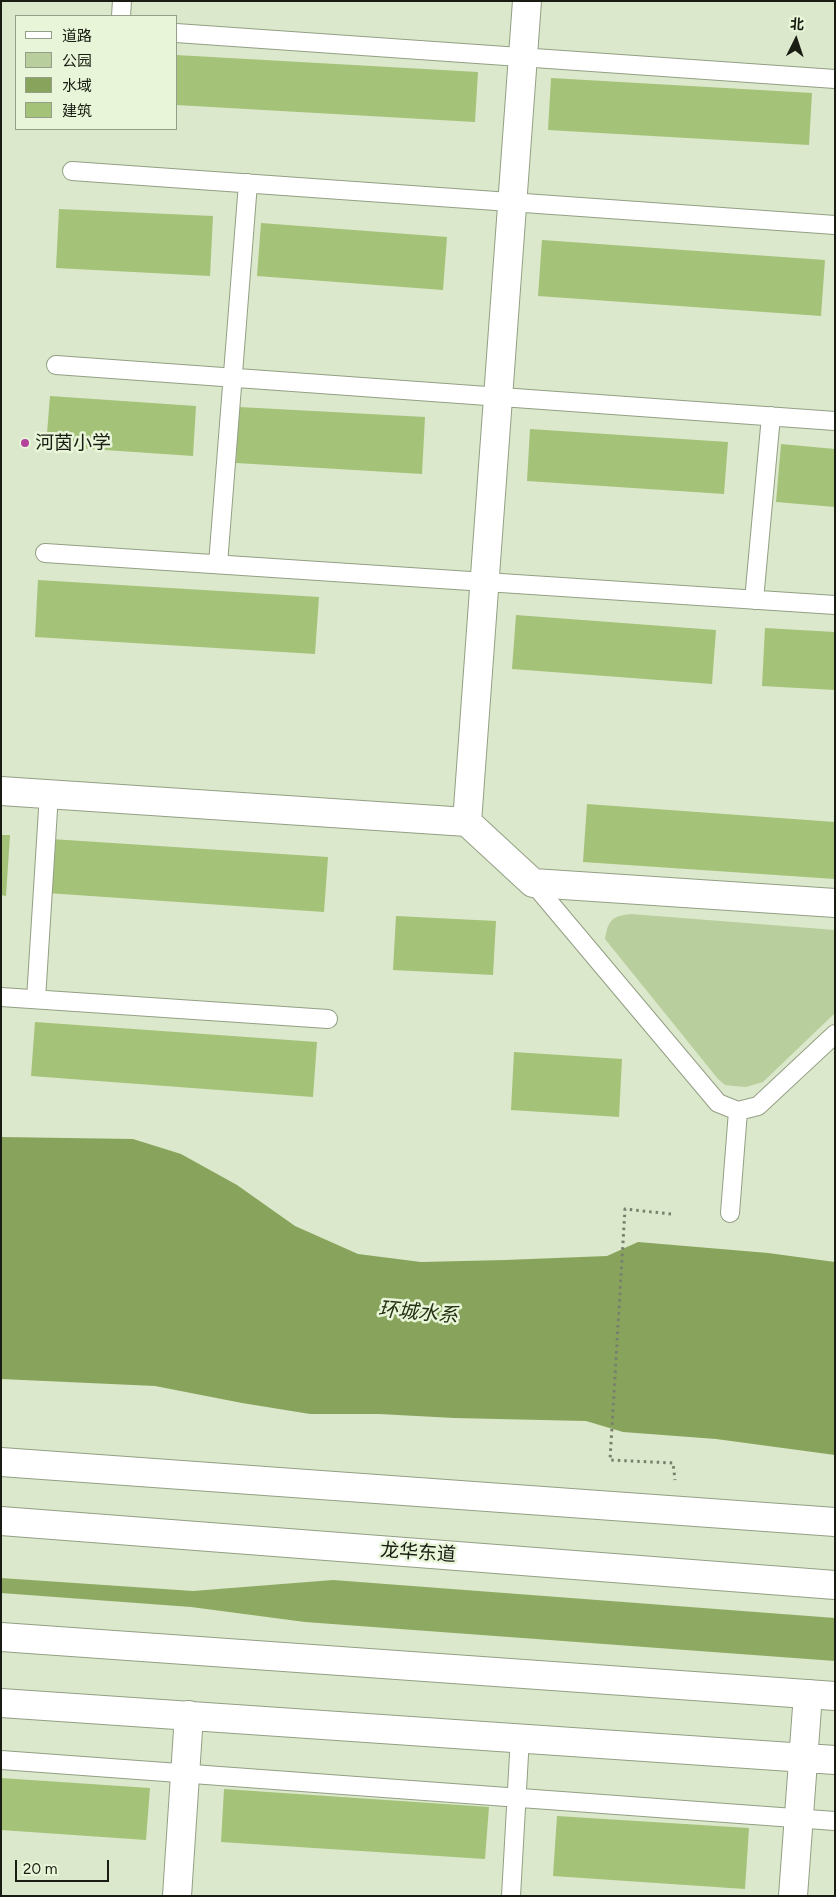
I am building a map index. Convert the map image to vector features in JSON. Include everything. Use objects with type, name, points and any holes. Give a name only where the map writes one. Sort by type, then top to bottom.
[{"type":"street","points":[[467,822],[527,1]]},
{"type":"street","points":[[1,791],[467,822],[533,883],[835,903]]},
{"type":"street","points":[[1,1462],[835,1522]]},
{"type":"street","name":"龙华东道","points":[[1,1521],[835,1585]]},
{"type":"street","points":[[1,1637],[822,1695],[804,1757],[793,1896]]},
{"type":"street","points":[[1,1703],[835,1760]]},
{"type":"street","points":[[177,1896],[189,1715]]},
{"type":"lane","points":[[121,15],[122,1]]},
{"type":"lane","points":[[178,32],[835,79]]},
{"type":"lane","points":[[72,171],[835,224]]},
{"type":"lane","points":[[218,564],[248,183]]},
{"type":"lane","points":[[56,365],[835,421]]},
{"type":"lane","points":[[754,600],[771,416]]},
{"type":"lane","points":[[45,554],[835,605]]},
{"type":"lane","points":[[36,999],[49,794]]},
{"type":"lane","points":[[533,883],[718,1103],[738,1110],[758,1106],[835,1034]]},
{"type":"lane","points":[[1,997],[328,1018]]},
{"type":"lane","points":[[730,1213],[738,1110]]},
{"type":"lane","points":[[511,1896],[520,1738]]},
{"type":"lane","points":[[1,1760],[835,1821]]},
{"type":"path","points":[[657,1462],[610,1460],[626,1210],[671,1214]]},
{"type":"green space","points":[[631,914],[835,930],[835,1013],[763,1082],[746,1087],[725,1085],[718,1079],[605,939],[612,920],[619,916]]},
{"type":"shaded area","points":[[1,1578],[193,1591],[333,1580],[835,1618],[835,1661],[305,1622],[191,1607],[1,1593]]},
{"type":"water","name":"环城水系","points":[[1,1137],[133,1139],[181,1154],[237,1185],[295,1226],[358,1254],[421,1262],[607,1256],[638,1242],[768,1253],[835,1262],[835,1455],[716,1439],[623,1432],[586,1421],[379,1414],[310,1414],[155,1386],[1,1379]]},
{"type":"building","points":[[178,55],[478,72],[475,122],[178,105]]},
{"type":"building","points":[[551,78],[812,93],[809,145],[548,130]]},
{"type":"building","points":[[59,209],[213,216],[210,276],[56,268]]},
{"type":"building","points":[[261,223],[447,237],[443,290],[257,276]]},
{"type":"building","points":[[542,240],[825,260],[821,316],[538,296]]},
{"type":"building","points":[[50,396],[196,406],[193,456],[46,446]]},
{"type":"building","points":[[239,407],[425,417],[422,474],[236,463]]},
{"type":"building","points":[[530,429],[728,442],[724,494],[527,481]]},
{"type":"building","points":[[781,444],[835,449],[835,507],[776,502]]},
{"type":"building","points":[[38,580],[319,597],[315,654],[35,637]]},
{"type":"building","points":[[516,615],[716,630],[712,684],[512,669]]},
{"type":"building","points":[[765,628],[835,632],[835,690],[762,686]]},
{"type":"building","points":[[587,804],[835,822],[835,879],[583,862]]},
{"type":"building","points":[[1,835],[10,835],[6,896],[1,895]]},
{"type":"building","points":[[51,839],[328,857],[324,912],[47,893]]},
{"type":"building","points":[[396,916],[496,921],[493,975],[393,970]]},
{"type":"building","points":[[35,1022],[317,1042],[313,1097],[31,1076]]},
{"type":"building","points":[[514,1052],[622,1059],[619,1117],[511,1110]]},
{"type":"building","points":[[1,1778],[150,1788],[146,1840],[1,1830]]},
{"type":"building","points":[[224,1789],[489,1807],[485,1859],[221,1842]]},
{"type":"building","points":[[557,1816],[749,1828],[745,1889],[553,1876]]},
{"type":"place","name":"河茵小学","points":[[25,443]]}]
